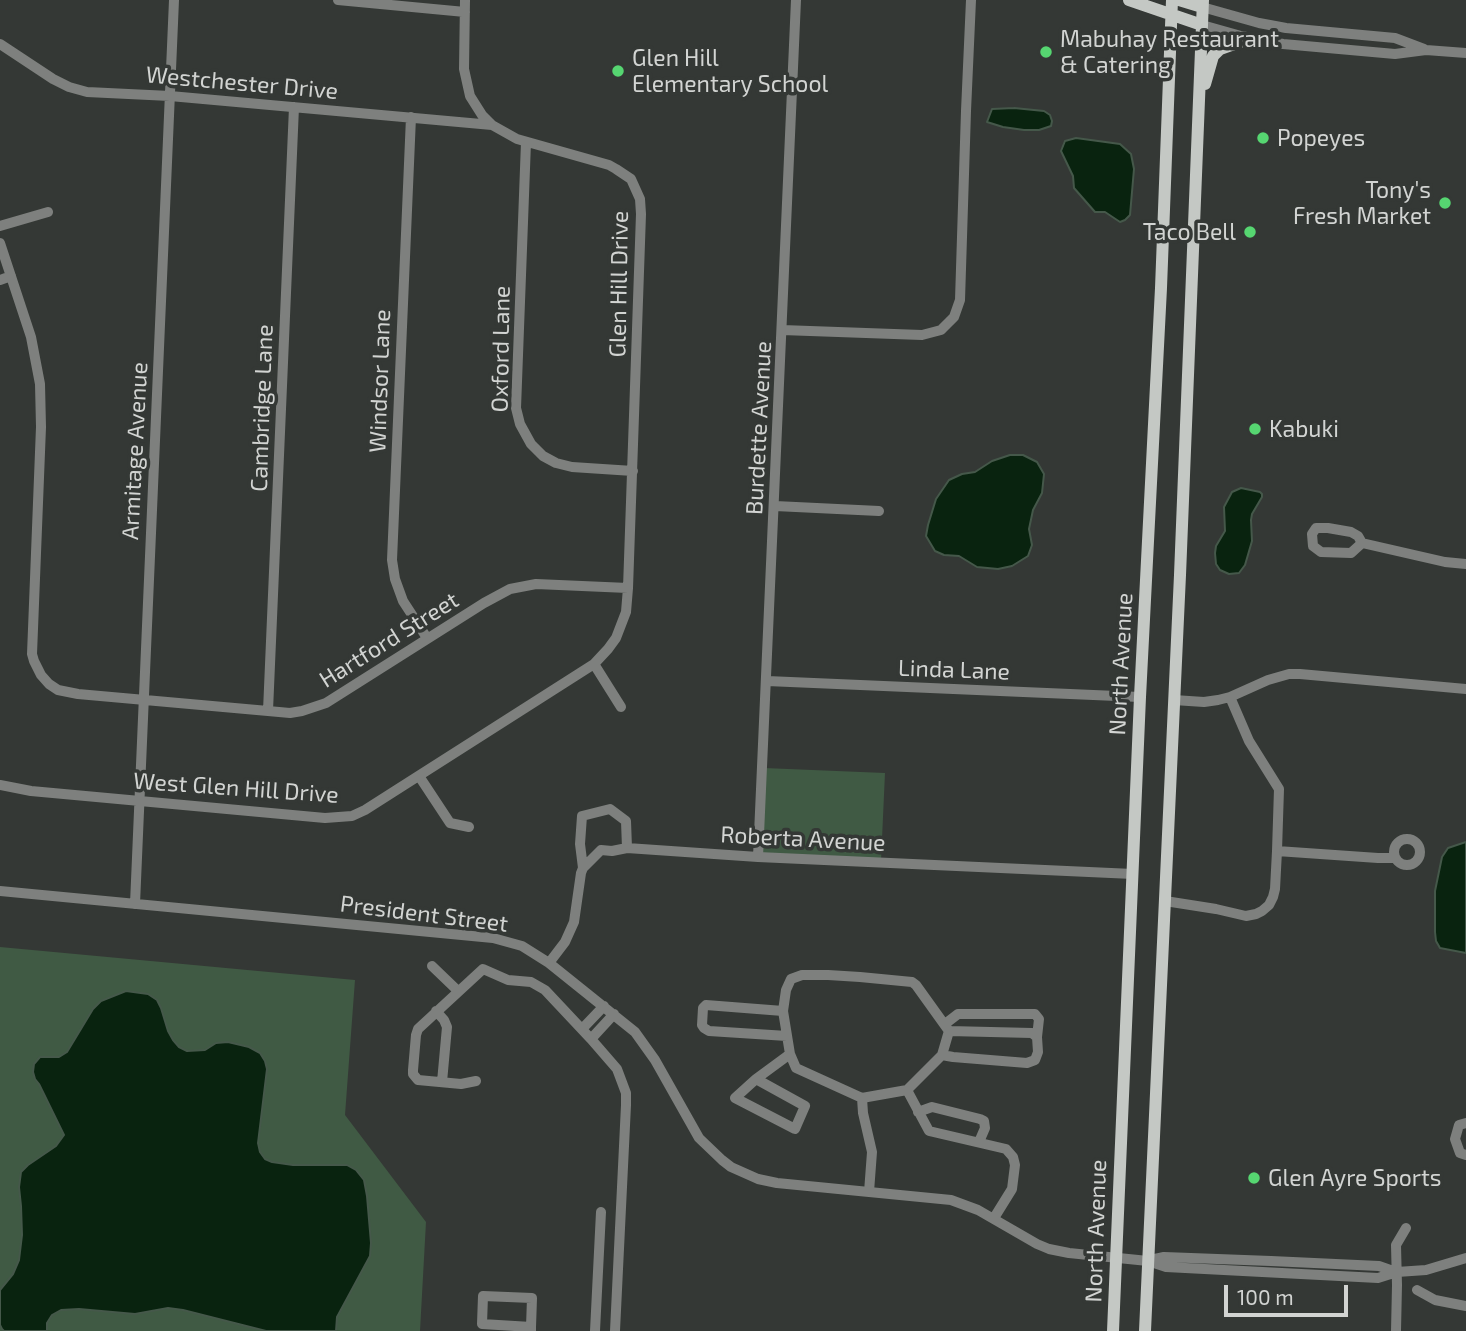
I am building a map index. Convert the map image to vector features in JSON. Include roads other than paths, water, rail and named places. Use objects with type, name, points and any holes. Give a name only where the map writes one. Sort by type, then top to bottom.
[{"type":"main road","points":[[1129,0],[1202,25]]},
{"type":"main road","name":"North Avenue","points":[[1113,1331],[1172,0]]},
{"type":"main road","points":[[1144,1331],[1203,4],[1179,0]]},
{"type":"main road","points":[[1198,115],[1206,75],[1213,57],[1223,47],[1251,38]]},
{"type":"street","name":"Armitage Avenue","points":[[135,904],[174,0]]},
{"type":"street","points":[[338,0],[465,12]]},
{"type":"street","name":"Glen Hill Drive","points":[[466,0],[463,59],[470,96],[482,116],[517,139],[616,169],[631,179],[640,199],[633,471],[626,612],[620,630],[594,664]]},
{"type":"street","name":"Burdette Avenue","points":[[758,857],[796,0]]},
{"type":"street","points":[[782,330],[922,335],[941,330],[954,317],[960,300],[971,0]]},
{"type":"street","points":[[1203,4],[1259,23],[1395,38],[1426,50]]},
{"type":"street","points":[[1202,25],[1283,44],[1395,54],[1426,50],[1466,53]]},
{"type":"street","name":"Westchester Drive","points":[[0,44],[53,79],[73,89],[87,92],[170,96],[492,125]]},
{"type":"street","name":"Cambridge Lane","points":[[268,711],[295,107]]},
{"type":"street","name":"Windsor Lane","points":[[411,117],[392,560],[403,601],[427,638]]},
{"type":"street","name":"Oxford Lane","points":[[526,142],[516,408],[520,424],[531,444],[543,456],[556,463],[572,467],[633,471]]},
{"type":"street","points":[[0,226],[48,212]]},
{"type":"street","name":"Hartford Street","points":[[0,243],[36,356],[40,384],[42,410],[32,642],[38,671],[58,690],[290,713],[302,711],[326,704],[427,638],[510,589],[536,584],[628,588]]},
{"type":"street","points":[[0,279],[11,276]]},
{"type":"street","points":[[775,506],[879,511]]},
{"type":"street","points":[[1362,543],[1351,554],[1321,552],[1313,546],[1312,534],[1317,528],[1351,532],[1358,536],[1362,543],[1445,562],[1466,564]]},
{"type":"street","points":[[594,664],[621,707]]},
{"type":"street","name":"West Glen Hill Drive","points":[[0,785],[32,791],[335,818],[352,816],[594,664]]},
{"type":"street","points":[[1174,700],[1204,702],[1230,697],[1276,677],[1300,674],[1466,689]]},
{"type":"street","name":"Linda Lane","points":[[767,681],[1140,697]]},
{"type":"street","points":[[1165,901],[1246,916],[1256,914],[1269,905],[1273,897],[1279,789],[1249,741],[1230,697]]},
{"type":"street","points":[[419,776],[450,823],[469,827]]},
{"type":"street","points":[[549,963],[565,942],[575,922],[579,878],[583,867],[580,844],[582,816],[610,809],[625,821],[626,848]]},
{"type":"street","name":"Roberta Avenue","points":[[583,867],[601,850],[626,848],[758,857],[1133,874]]},
{"type":"street","points":[[1277,851],[1395,858]]},
{"type":"street","name":"President Street","points":[[0,891],[493,938],[522,946],[549,963],[635,1032],[699,1138],[722,1160],[751,1177],[777,1183],[951,1200],[967,1205],[1049,1249],[1148,1261],[1166,1267],[1378,1278],[1397,1272],[1426,1270],[1466,1258]]},
{"type":"street","points":[[432,966],[458,991]]},
{"type":"street","points":[[476,1081],[461,1084],[418,1080],[413,1074],[418,1029],[483,969],[508,980],[531,982],[545,990],[617,1069],[626,1093],[626,1105],[615,1331]]},
{"type":"street","points":[[942,1055],[1027,1063],[1035,1060],[1038,1052],[1039,1019],[1035,1014],[958,1014],[947,1028],[942,1055],[907,1090],[862,1098],[796,1068],[790,1054],[783,1011],[786,990],[791,979],[802,975],[912,982],[947,1028]]},
{"type":"street","points":[[783,1011],[706,1005],[703,1008],[702,1025],[709,1031],[787,1036]]},
{"type":"street","points":[[582,1029],[604,1006]]},
{"type":"street","points":[[436,1011],[447,1027],[442,1082]]},
{"type":"street","points":[[591,1039],[614,1014]]},
{"type":"street","points":[[947,1028],[1032,1033],[1037,1037]]},
{"type":"street","points":[[756,1079],[806,1106],[794,1129],[735,1098],[756,1079],[790,1054]]},
{"type":"street","points":[[907,1090],[929,1131],[1006,1149],[1013,1157],[1015,1165],[1012,1189],[994,1219]]},
{"type":"street","points":[[862,1098],[872,1152],[869,1192]]},
{"type":"street","points":[[918,1112],[932,1107],[981,1119],[985,1128],[979,1142]]},
{"type":"street","points":[[1466,1123],[1459,1125],[1455,1139],[1460,1153],[1466,1155]]},
{"type":"street","points":[[595,1331],[601,1212]]},
{"type":"street","points":[[1396,1331],[1396,1245],[1406,1228]]},
{"type":"street","points":[[1417,1290],[1435,1300],[1466,1306]]},
{"type":"street","points":[[483,1296],[532,1298],[531,1329],[482,1324],[483,1296]]},
{"type":"place","name":"Mabuhay Restaurant & Catering","points":[[1046,52]]},
{"type":"place","name":"Glen Hill Elementary School","points":[[618,71]]},
{"type":"place","name":"Popeyes","points":[[1263,138]]},
{"type":"place","name":"Tony's Fresh Market","points":[[1445,203]]},
{"type":"place","name":"Taco Bell","points":[[1250,232]]},
{"type":"place","name":"Kabuki","points":[[1255,429]]},
{"type":"place","name":"Glen Ayre Sports","points":[[1254,1178]]}]
